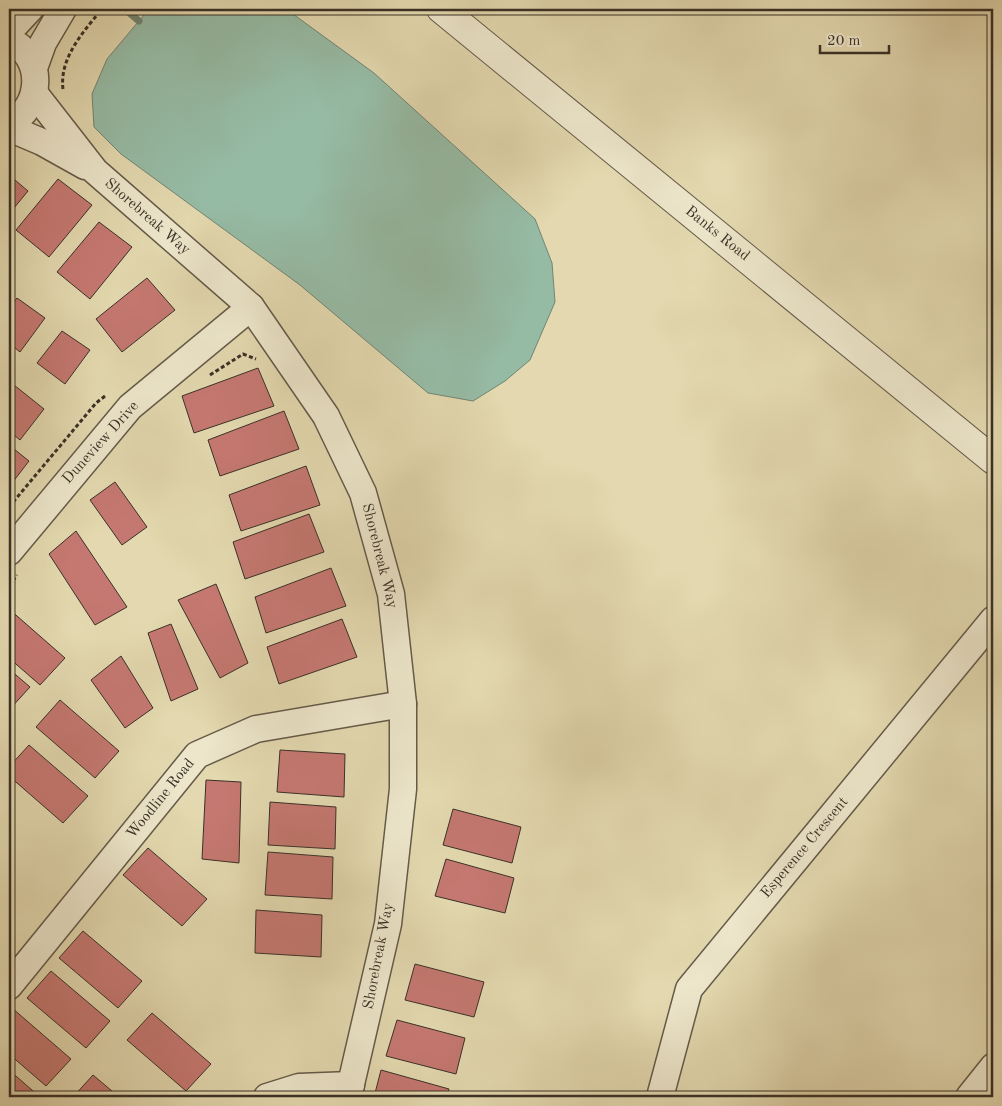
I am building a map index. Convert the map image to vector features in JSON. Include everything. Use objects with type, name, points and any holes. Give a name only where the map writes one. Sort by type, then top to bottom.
[{"type":"street","points":[[9,28],[16,24],[30,9]]},
{"type":"street","points":[[34,68],[43,43],[63,9]]},
{"type":"street","name":"Banks Road","points":[[441,9],[993,460]]},
{"type":"street","points":[[9,40],[23,50],[34,68],[36,82],[35,94],[24,114],[9,124]]},
{"type":"street","name":"Shorebreak Way","points":[[35,94],[95,171],[251,307],[326,416],[363,493],[391,594],[403,704],[403,789],[388,924],[350,1091]]},
{"type":"street","name":"Shorebreak Way","points":[[9,128],[42,142],[95,171]]},
{"type":"street","name":"Duneview Drive","points":[[14,562],[130,407],[251,307]]},
{"type":"street","name":"Esperence Crescent","points":[[660,1097],[689,989],[993,620]]},
{"type":"street","name":"Woodline Road","points":[[9,986],[197,755],[256,729],[403,704]]},
{"type":"street","points":[[968,1097],[993,1067]]},
{"type":"street","points":[[267,1097],[300,1087],[350,1091]]},
{"type":"path","points":[[58,124],[65,109],[62,79],[72,49],[102,9]]},
{"type":"path","points":[[203,380],[243,354],[260,360]]},
{"type":"path","points":[[9,507],[96,403],[111,391]]},
{"type":"path","points":[[9,586],[14,562]]},
{"type":"shaded area","points":[[149,9],[286,9],[374,73],[535,219],[552,263],[555,302],[530,360],[505,381],[473,401],[428,393],[300,285],[121,154],[94,127],[92,94],[107,59]]},
{"type":"building","points":[[9,175],[28,191],[9,214]]},
{"type":"building","points":[[58,179],[92,205],[49,257],[16,230]]},
{"type":"building","points":[[99,222],[132,247],[90,299],[57,272]]},
{"type":"building","points":[[147,278],[175,310],[122,352],[96,319]]},
{"type":"building","points":[[17,298],[45,318],[20,352],[9,343],[9,309]]},
{"type":"building","points":[[62,331],[90,350],[65,384],[37,363]]},
{"type":"building","points":[[258,368],[274,406],[194,433],[182,396]]},
{"type":"building","points":[[9,381],[44,409],[20,440],[9,431]]},
{"type":"building","points":[[284,411],[299,449],[220,476],[208,440]]},
{"type":"building","points":[[9,445],[29,461],[9,487]]},
{"type":"building","points":[[306,466],[320,505],[241,531],[229,495]]},
{"type":"building","points":[[115,482],[147,527],[122,545],[90,500]]},
{"type":"building","points":[[309,514],[324,552],[245,579],[233,542]]},
{"type":"building","points":[[76,531],[127,607],[95,625],[49,554]]},
{"type":"building","points":[[331,568],[346,606],[266,633],[255,597]]},
{"type":"building","points":[[216,584],[248,663],[220,678],[178,600]]},
{"type":"building","points":[[9,609],[65,658],[40,685],[9,658]]},
{"type":"building","points":[[342,619],[357,657],[279,684],[267,647]]},
{"type":"building","points":[[171,624],[198,689],[171,701],[148,633]]},
{"type":"building","points":[[121,656],[153,708],[125,728],[91,680]]},
{"type":"building","points":[[9,669],[30,687],[9,710]]},
{"type":"building","points":[[60,700],[119,751],[95,778],[36,727]]},
{"type":"building","points":[[29,745],[88,796],[63,823],[9,776],[9,767]]},
{"type":"building","points":[[280,750],[345,754],[344,797],[277,792]]},
{"type":"building","points":[[206,780],[241,782],[239,863],[202,859]]},
{"type":"building","points":[[270,802],[336,807],[335,849],[268,845]]},
{"type":"building","points":[[453,809],[521,827],[512,863],[443,845]]},
{"type":"building","points":[[148,848],[207,899],[182,926],[123,875]]},
{"type":"building","points":[[268,852],[333,857],[332,899],[265,895]]},
{"type":"building","points":[[446,859],[514,878],[505,913],[435,896]]},
{"type":"building","points":[[256,910],[322,915],[321,957],[255,953]]},
{"type":"building","points":[[83,931],[142,981],[118,1008],[59,958]]},
{"type":"building","points":[[415,964],[484,982],[474,1017],[405,1000]]},
{"type":"building","points":[[51,971],[110,1021],[86,1048],[27,998]]},
{"type":"building","points":[[12,1008],[71,1059],[46,1086],[9,1054],[9,1011]]},
{"type":"building","points":[[152,1013],[211,1064],[186,1091],[127,1040]]},
{"type":"building","points":[[397,1020],[465,1038],[456,1074],[386,1056]]},
{"type":"building","points":[[9,1070],[40,1097],[9,1097]]},
{"type":"building","points":[[381,1070],[449,1089],[447,1097],[374,1097]]},
{"type":"building","points":[[93,1075],[119,1097],[73,1097]]},
{"type":"waterway","points":[[125,9],[139,21]]}]
